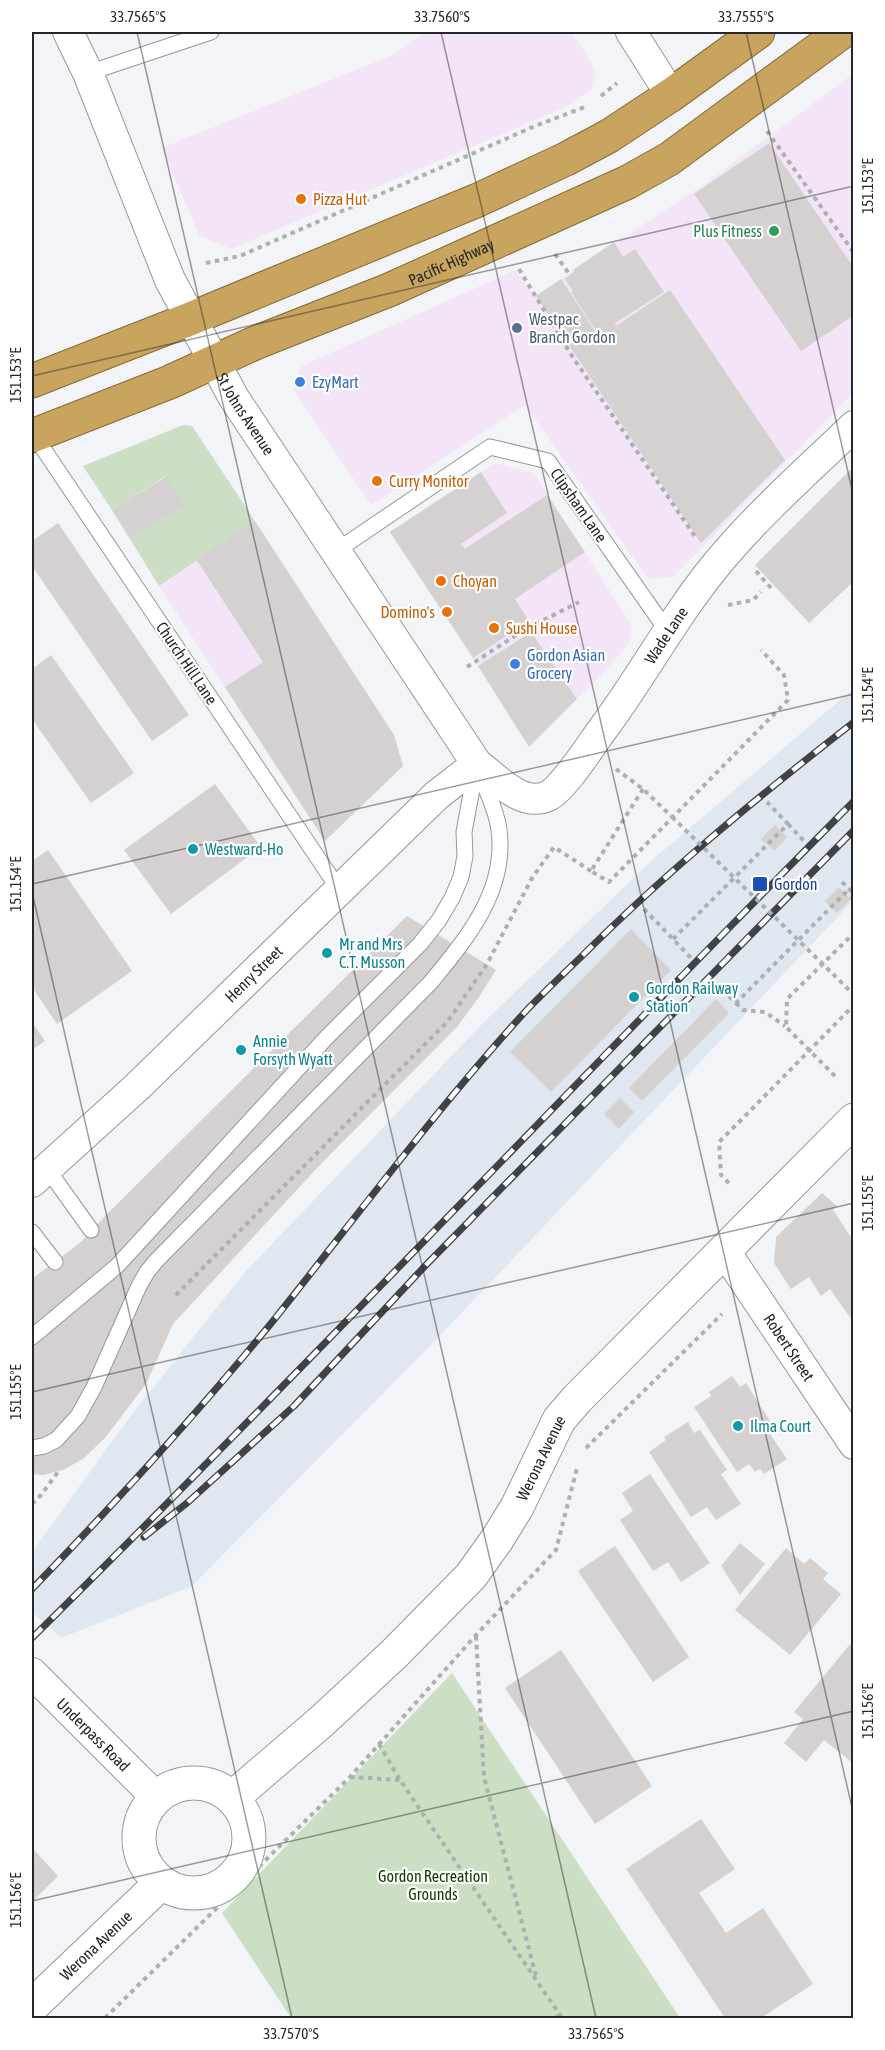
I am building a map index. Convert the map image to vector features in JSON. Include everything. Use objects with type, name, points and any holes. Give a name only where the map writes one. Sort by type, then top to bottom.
[{"type":"highway","points":[[32,381],[190,319],[478,200],[566,159],[609,136],[672,95],[758,32]]},
{"type":"highway","name":"Pacific Highway","points":[[33,436],[170,382],[262,340],[389,290],[628,182],[669,159],[842,32]]},
{"type":"street","name":"St Johns Avenue","points":[[69,32],[88,73],[163,264],[214,363],[234,398],[477,765]]},
{"type":"street","points":[[631,32],[672,95]]},
{"type":"street","name":"Wade Lane","points":[[477,765],[513,792],[525,798],[534,799],[549,795],[562,783],[616,710],[668,632],[739,538],[854,426]]},
{"type":"street","name":"Henry Street","points":[[39,1175],[137,1087],[437,795],[477,765]]},
{"type":"street","name":"Werona Avenue","points":[[232,1798],[386,1661],[471,1576],[517,1507],[559,1420],[577,1399],[854,1120]]},
{"type":"street","name":"Robert Street","points":[[724,1250],[854,1444]]},
{"type":"street","name":"Underpass Road","points":[[32,1674],[156,1797]]},
{"type":"street","points":[[190,1783],[208,1785],[225,1792],[232,1798],[243,1813],[249,1840],[245,1858],[236,1874],[222,1886],[205,1893],[178,1891],[161,1883],[147,1867],[139,1847],[138,1836],[144,1815],[156,1797],[172,1787],[190,1783]]},
{"type":"street","name":"Werona Avenue","points":[[32,2006],[161,1883]]},
{"type":"lane","points":[[88,73],[211,32]]},
{"type":"lane","name":"Church Hill Lane","points":[[33,436],[340,891]]},
{"type":"lane","name":"Clipsham Lane","points":[[336,550],[490,447],[539,458],[548,461],[668,632]]},
{"type":"lane","points":[[32,1337],[117,1266],[326,1038],[420,944],[439,920],[461,877],[465,856],[465,832],[477,765]]},
{"type":"lane","points":[[32,1448],[44,1446],[56,1440],[78,1416],[94,1387],[147,1272],[156,1261],[431,982],[467,937],[486,906],[496,881],[501,851],[499,827],[477,765]]},
{"type":"lane","points":[[39,1175],[91,1230]]},
{"type":"lane","points":[[32,1232],[56,1262]]},
{"type":"path","points":[[207,263],[240,256],[535,126],[593,103],[617,82]]},
{"type":"path","points":[[767,131],[854,253]]},
{"type":"path","points":[[553,251],[570,275]]},
{"type":"path","points":[[517,266],[572,356],[694,536],[720,561]]},
{"type":"path","points":[[723,606],[753,600],[761,592]]},
{"type":"path","points":[[467,667],[524,630],[579,602]]},
{"type":"path","points":[[176,1295],[448,1021],[487,964],[532,878],[554,847],[609,882],[788,700],[783,675],[761,650]]},
{"type":"path","points":[[616,768],[643,789],[854,995]]},
{"type":"path","points":[[591,871],[643,789]]},
{"type":"path","points":[[767,802],[804,842]]},
{"type":"path","points":[[673,939],[788,824]]},
{"type":"path","points":[[842,882],[854,896]]},
{"type":"path","points":[[736,1003],[845,893],[854,896]]},
{"type":"path","points":[[644,909],[691,958]]},
{"type":"path","points":[[786,1027],[787,999],[854,933]]},
{"type":"path","points":[[716,984],[743,1010],[765,1012],[786,1027],[835,1076]]},
{"type":"path","points":[[729,1183],[721,1175],[719,1142],[854,1005]]},
{"type":"path","points":[[32,1504],[58,1472]]},
{"type":"path","points":[[476,1635],[484,1777],[537,1980]]},
{"type":"path","points":[[379,1744],[400,1780],[561,2017],[555,2019]]},
{"type":"path","points":[[350,1777],[400,1780]]},
{"type":"shaded area","points":[[425,32],[572,32],[590,60],[595,75],[591,90],[568,106],[231,249],[199,235],[162,148],[393,55]]},
{"type":"shaded area","points":[[853,74],[853,393],[673,577],[648,579],[525,405],[371,505],[293,389],[302,366],[516,270],[535,296],[702,186]]},
{"type":"shaded area","points":[[496,463],[534,473],[632,626],[629,643],[603,673],[529,747],[473,657],[390,532]]},
{"type":"shaded area","points":[[196,559],[321,624],[394,735],[403,766],[325,841],[159,586]]},
{"type":"shaded area","points":[[853,689],[853,901],[431,1345],[192,1586],[61,1638],[32,1612],[32,1552],[129,1418],[246,1271],[483,1023],[650,862]]},
{"type":"green space","points":[[183,425],[192,426],[255,521],[159,586],[130,539],[184,506],[166,476],[112,510],[83,466]]},
{"type":"green space","name":"Gordon Recreation Grounds","points":[[452,1673],[680,2018],[291,2018],[222,1913]]},
{"type":"building","name":"Plus Fitness","points":[[769,143],[854,268],[854,315],[801,351],[694,194]]},
{"type":"building","points":[[614,242],[623,257],[635,249],[664,292],[615,323],[616,326],[670,290],[785,460],[701,543],[536,296],[561,279],[599,337],[605,333],[603,331],[598,334],[565,279],[574,272],[573,270]]},
{"type":"building","points":[[854,466],[854,581],[809,623],[755,565]]},
{"type":"building","points":[[481,472],[507,513],[461,544],[465,549],[547,495],[585,552],[515,599],[529,621],[473,658],[390,532]]},
{"type":"building","points":[[167,476],[185,506],[130,539],[112,510]]},
{"type":"building","points":[[255,521],[394,735],[403,766],[325,841],[225,687],[263,662],[196,559]]},
{"type":"building","points":[[58,523],[189,715],[152,741],[32,566],[32,541]]},
{"type":"building","points":[[531,632],[577,699],[529,747],[478,666]]},
{"type":"building","points":[[51,655],[134,773],[91,803],[32,719],[32,669]]},
{"type":"building","name":"Westward-Ho","points":[[215,784],[261,847],[171,914],[124,850]]},
{"type":"building","points":[[775,825],[787,837],[774,851],[761,839]]},
{"type":"building","points":[[48,850],[132,971],[57,1024],[32,987],[32,861]]},
{"type":"building","points":[[839,887],[851,899],[837,913],[825,901]]},
{"type":"building","points":[[407,916],[496,970],[479,997],[457,1027],[317,1168],[173,1324],[146,1384],[105,1438],[83,1459],[63,1470],[43,1475],[32,1474],[32,1279],[81,1242]]},
{"type":"building","points":[[631,929],[671,970],[551,1092],[510,1052]]},
{"type":"building","points":[[716,999],[729,1013],[642,1101],[629,1088]]},
{"type":"building","points":[[32,1022],[45,1041],[32,1050]]},
{"type":"building","points":[[620,1098],[634,1112],[619,1129],[604,1114]]},
{"type":"building","points":[[822,1193],[837,1206],[833,1210],[854,1242],[854,1323],[830,1289],[821,1296],[809,1277],[791,1289],[774,1263],[776,1237]]},
{"type":"building","name":"Ilma Court","points":[[732,1376],[740,1387],[746,1383],[772,1424],[766,1428],[787,1459],[764,1474],[760,1469],[755,1472],[749,1464],[737,1472],[694,1407],[711,1396],[709,1392]]},
{"type":"building","points":[[688,1422],[694,1433],[700,1430],[727,1470],[721,1474],[741,1504],[716,1520],[707,1507],[691,1517],[649,1452],[666,1440],[664,1437]]},
{"type":"building","points":[[650,1474],[710,1563],[681,1582],[668,1562],[653,1571],[620,1520],[633,1511],[622,1493]]},
{"type":"building","points":[[740,1543],[765,1564],[740,1595],[721,1566]]},
{"type":"building","points":[[615,1546],[689,1657],[653,1682],[578,1571]]},
{"type":"building","points":[[786,1548],[804,1564],[810,1558],[828,1573],[823,1579],[841,1594],[790,1655],[735,1610]]},
{"type":"building","points":[[851,1643],[854,1645],[854,1764],[824,1740],[806,1762],[784,1743],[803,1719],[794,1712]]},
{"type":"building","points":[[561,1650],[652,1786],[595,1824],[505,1688]]},
{"type":"building","points":[[701,1819],[735,1869],[699,1893],[726,1933],[763,1908],[813,1984],[761,2018],[725,2018],[626,1869]]},
{"type":"building","points":[[32,1848],[58,1876],[32,1902]]},
{"type":"railway","points":[[32,1589],[125,1491],[215,1390],[273,1321],[427,1126],[524,1013],[612,926],[679,865],[854,722]]},
{"type":"railway","points":[[32,1638],[239,1431],[854,801]]},
{"type":"railway","points":[[144,1537],[187,1503],[294,1406],[425,1266],[854,830]]},
{"type":"place","name":"Pizza Hut","points":[[301,199]]},
{"type":"place","name":"Plus Fitness","points":[[774,231]]},
{"type":"place","name":"Westpac Branch Gordon","points":[[517,328]]},
{"type":"place","name":"EzyMart","points":[[300,382]]},
{"type":"place","name":"Curry Monitor","points":[[377,481]]},
{"type":"place","name":"Choyan","points":[[441,581]]},
{"type":"place","name":"Domino's","points":[[447,612]]},
{"type":"place","name":"Sushi House","points":[[494,628]]},
{"type":"place","name":"Gordon Asian Grocery","points":[[515,664]]},
{"type":"place","name":"Westward-Ho","points":[[193,849]]},
{"type":"place","name":"Gordon","points":[[760,884]]},
{"type":"place","name":"Mr and Mrs C.T. Musson","points":[[327,953]]},
{"type":"place","name":"Gordon Railway Station","points":[[634,997]]},
{"type":"place","name":"Annie Forsyth Wyatt","points":[[241,1050]]},
{"type":"place","name":"Ilma Court","points":[[738,1426]]}]
